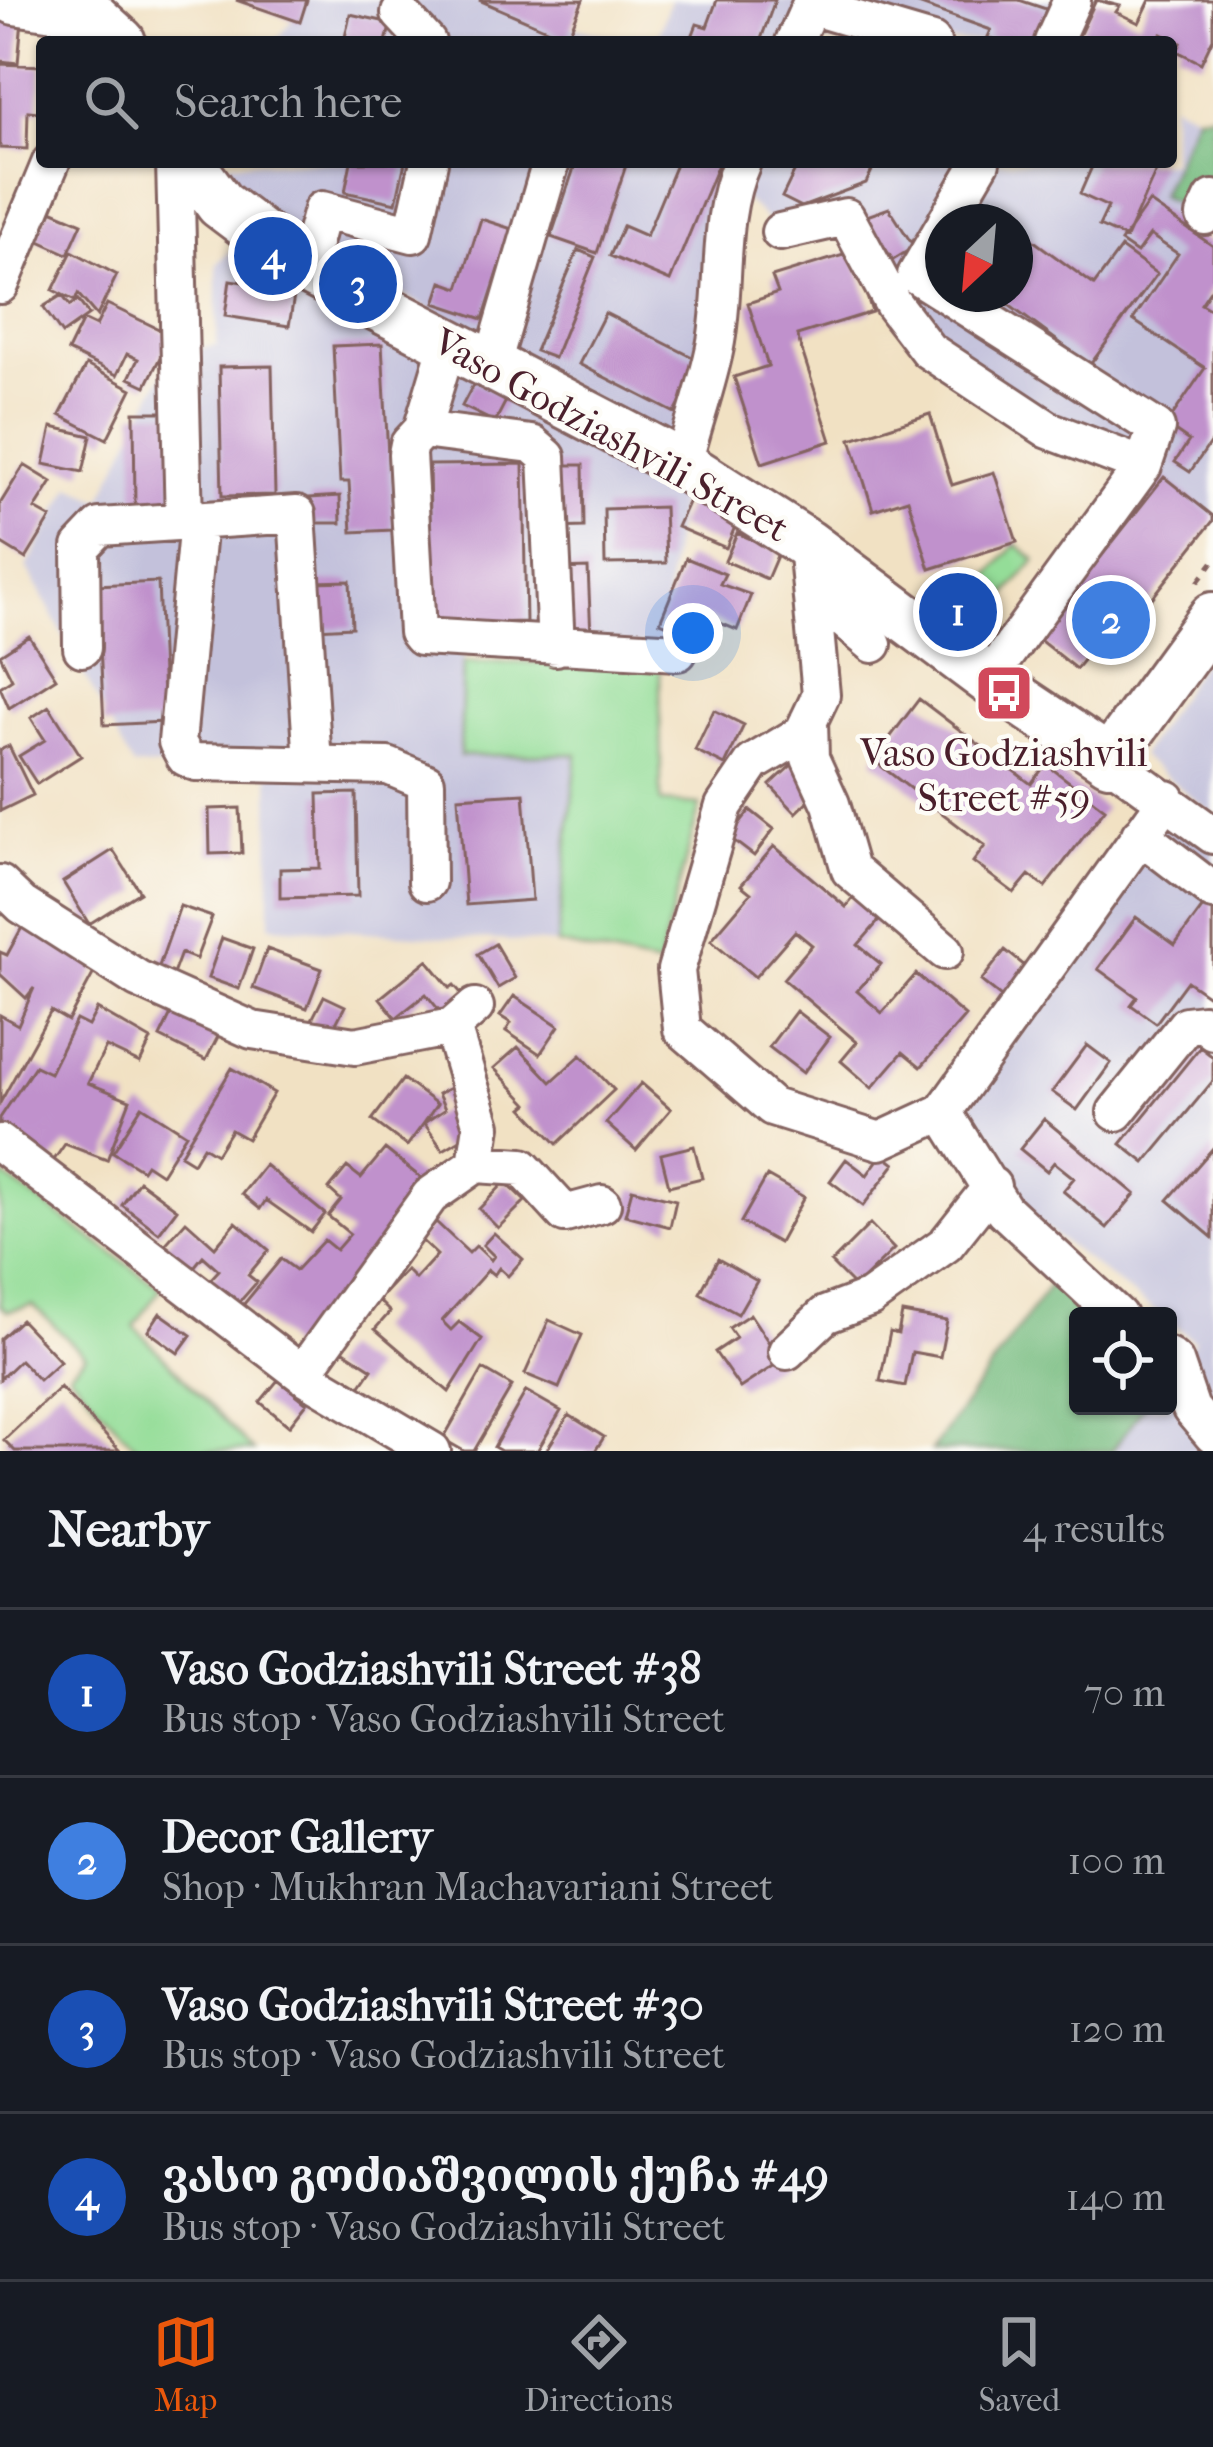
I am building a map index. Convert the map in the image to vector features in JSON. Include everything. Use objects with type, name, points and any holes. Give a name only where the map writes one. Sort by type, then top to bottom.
[{"type":"main road","points":[[15,0],[94,24]]},
{"type":"main road","name":"Vaso Godziashvili Street","points":[[193,168],[220,204],[307,269],[683,465],[807,544],[988,679],[1109,760]]},
{"type":"main road","points":[[1109,760],[1213,616]]},
{"type":"street","points":[[1056,36],[1072,0]]},
{"type":"street","points":[[797,36],[810,6],[912,36]]},
{"type":"street","points":[[400,13],[421,36]]},
{"type":"street","points":[[0,285],[49,168]]},
{"type":"street","points":[[176,168],[191,522],[180,751],[195,762],[388,766],[426,782],[427,882]]},
{"type":"street","points":[[307,269],[322,210],[413,234],[428,168]]},
{"type":"street","points":[[492,364],[549,168]]},
{"type":"street","points":[[683,465],[716,346],[727,216],[739,168]]},
{"type":"street","points":[[957,204],[978,168]]},
{"type":"street","points":[[780,232],[846,217],[893,304],[928,350],[1049,430],[1143,466]]},
{"type":"street","points":[[975,312],[1156,428],[1143,466],[988,679]]},
{"type":"street","points":[[448,343],[422,430],[409,444],[407,454],[417,632],[427,640],[678,652]]},
{"type":"street","points":[[422,430],[532,443],[547,457],[556,647]]},
{"type":"street","points":[[82,649],[81,547],[100,527],[297,514],[313,764]]},
{"type":"street","points":[[807,544],[821,695],[803,733],[753,763],[724,806],[676,970],[682,1029],[772,1107],[880,1141],[943,1112],[1166,799]]},
{"type":"street","points":[[812,593],[873,644]]},
{"type":"street","points":[[809,720],[811,758],[831,804],[850,870],[945,951]]},
{"type":"street","name":"Vaso Godziashvili Street","points":[[1109,760],[1213,835]]},
{"type":"street","points":[[1140,835],[1213,891]]},
{"type":"street","points":[[0,884],[22,904],[138,979],[252,1030],[355,1046],[463,1017],[482,1126],[476,1164]]},
{"type":"street","points":[[1117,1112],[1186,1025],[1203,1023],[1213,1031]]},
{"type":"street","points":[[943,1112],[1004,1210],[1108,1307]]},
{"type":"street","points":[[0,1143],[302,1374],[432,1451]]},
{"type":"street","points":[[302,1374],[430,1196],[476,1164],[522,1168],[565,1214],[602,1204]]},
{"type":"street","points":[[787,1351],[824,1315],[870,1298],[946,1244],[992,1186]]},
{"type":"street","points":[[1177,1368],[1191,1409],[1213,1435]]},
{"type":"shaded area","points":[[308,0],[474,0],[609,36],[280,36]]},
{"type":"shaded area","points":[[670,0],[1072,0],[1056,36],[658,36]]},
{"type":"shaded area","points":[[1177,106],[1196,115],[1177,158]]},
{"type":"shaded area","points":[[229,168],[1173,168],[1161,195],[1205,216],[1189,253],[1213,314],[1213,521],[1143,466],[928,350],[846,217],[780,232],[739,194],[709,354],[681,447],[222,196]]},
{"type":"shaded area","points":[[231,251],[682,480],[660,644],[464,652],[460,755],[578,754],[557,944],[270,926],[269,765],[133,767],[27,567],[71,486],[101,500],[173,352],[217,346],[217,263]]},
{"type":"shaded area","points":[[1213,646],[1213,814],[1140,756]]},
{"type":"shaded area","points":[[1169,814],[1213,849],[1213,1451],[1112,1451],[1138,1415],[1177,1415],[1177,1362],[1195,1341],[1177,1328],[1177,1307],[1149,1307],[1016,1206],[959,1121]]},
{"type":"green space","points":[[1213,114],[1213,191],[1201,214],[1160,196],[1172,168],[1177,168],[1196,115]]},
{"type":"green space","points":[[1016,544],[1036,560],[998,605],[978,589]]},
{"type":"green space","points":[[660,661],[661,802],[700,805],[658,966],[557,944],[577,754],[460,756],[463,663]]},
{"type":"green space","points":[[0,1173],[161,1288],[134,1326],[253,1451],[140,1451],[69,1373],[85,1356],[33,1305],[7,1311],[0,1305]]},
{"type":"green space","points":[[1056,1276],[1095,1307],[1069,1307],[1069,1415],[1138,1415],[1112,1451],[931,1451]]},
{"type":"building","points":[[236,0],[307,0],[300,22]]},
{"type":"building","points":[[479,0],[583,0],[568,36]]},
{"type":"building","points":[[717,0],[775,0],[762,36],[692,36],[697,24],[707,27]]},
{"type":"building","points":[[907,0],[1019,0],[1046,9],[1037,36],[988,36],[991,30]]},
{"type":"building","points":[[1096,0],[1120,6],[1116,12],[1139,23],[1150,0],[1213,0],[1213,38],[1201,63],[1177,51],[1181,43],[1177,36],[1079,36]]},
{"type":"building","points":[[350,14],[391,23],[388,36],[345,36]]},
{"type":"building","points":[[0,18],[22,20],[18,63],[0,61]]},
{"type":"building","points":[[0,64],[36,66],[36,112],[28,111],[27,149],[0,148]]},
{"type":"building","points":[[350,168],[404,168],[396,203],[345,192]]},
{"type":"building","points":[[574,168],[625,168],[597,253],[551,237]]},
{"type":"building","points":[[674,168],[717,168],[670,281],[610,256],[623,226],[646,236]]},
{"type":"building","points":[[796,168],[873,168],[866,183],[802,207],[782,197]]},
{"type":"building","points":[[1091,168],[1157,168],[1126,238],[1099,226],[1108,207],[1080,194]]},
{"type":"building","points":[[1149,202],[1213,246],[1213,286],[1201,304],[1213,311],[1213,439],[1190,472],[1175,462],[1189,441],[1166,425],[1205,368],[1133,320],[1178,254],[1150,235],[1137,253],[1121,242]]},
{"type":"building","points":[[889,208],[914,247],[893,260],[864,217]]},
{"type":"building","points":[[49,209],[82,223],[68,254],[35,239]]},
{"type":"building","points":[[481,219],[512,229],[483,319],[435,303],[442,282],[459,288]]},
{"type":"building","points":[[1033,240],[1094,285],[1121,248],[1157,274],[1090,365],[1018,312],[1033,312]]},
{"type":"building","points":[[578,250],[595,257],[554,358],[535,351]]},
{"type":"building","points":[[72,251],[117,275],[97,316],[78,294],[75,301],[53,290]]},
{"type":"building","points":[[853,252],[872,312],[797,335],[831,441],[762,463],[734,377],[768,366],[748,303],[778,293],[772,277]]},
{"type":"building","points":[[230,280],[295,290],[289,326],[225,316]]},
{"type":"building","points":[[62,295],[70,306],[78,300],[89,315],[62,334],[43,307]]},
{"type":"building","points":[[107,304],[171,335],[146,386],[129,378],[138,359],[127,354],[117,375],[68,351],[83,320],[96,326]]},
{"type":"building","points":[[605,313],[702,362],[675,413],[579,364]]},
{"type":"building","points":[[382,344],[392,530],[352,532],[349,482],[340,482],[333,346]]},
{"type":"building","points":[[86,365],[132,389],[107,439],[60,415]]},
{"type":"building","points":[[272,366],[275,495],[222,496],[219,367]]},
{"type":"building","points":[[474,383],[507,399],[495,422],[462,406]]},
{"type":"building","points":[[134,412],[171,412],[172,506],[135,506]]},
{"type":"building","points":[[930,414],[952,485],[994,472],[1017,542],[930,569],[908,499],[873,510],[851,439]]},
{"type":"building","points":[[52,427],[91,436],[83,472],[44,464]]},
{"type":"building","points":[[523,464],[526,622],[432,624],[429,465]]},
{"type":"building","points":[[24,465],[52,482],[35,509],[51,518],[26,559],[0,543],[0,504]]},
{"type":"building","points":[[552,465],[583,465],[584,527],[553,528]]},
{"type":"building","points":[[1164,477],[1213,516],[1213,521],[1115,645],[1103,635],[1076,669],[1037,638]]},
{"type":"building","points":[[340,496],[341,523],[311,523],[310,498]]},
{"type":"building","points":[[691,496],[739,517],[726,548],[677,527]]},
{"type":"building","points":[[664,507],[666,563],[605,564],[604,509]]},
{"type":"building","points":[[737,533],[779,551],[767,579],[725,561]]},
{"type":"building","points":[[686,558],[725,574],[720,584],[751,595],[737,630],[703,616],[695,636],[660,622]]},
{"type":"building","points":[[588,568],[591,636],[563,638],[560,569]]},
{"type":"building","points":[[350,581],[352,627],[316,629],[314,582]]},
{"type":"building","points":[[158,582],[164,722],[104,725],[97,585]]},
{"type":"building","points":[[29,636],[56,678],[9,708],[0,687],[12,679],[0,655]]},
{"type":"building","points":[[919,699],[1031,784],[1046,764],[1105,809],[1045,887],[1029,875],[1014,893],[973,862],[985,846],[873,760]]},
{"type":"building","points":[[49,706],[81,756],[37,784],[19,756],[45,740],[31,718]]},
{"type":"building","points":[[714,710],[744,725],[725,765],[695,750]]},
{"type":"building","points":[[9,746],[33,795],[0,811],[0,750]]},
{"type":"building","points":[[795,762],[821,789],[796,813],[770,785]]},
{"type":"building","points":[[356,793],[358,896],[280,898],[280,869],[320,868],[318,794]]},
{"type":"building","points":[[524,793],[532,900],[466,905],[458,797]]},
{"type":"building","points":[[240,808],[242,853],[210,854],[209,809]]},
{"type":"building","points":[[750,810],[774,829],[754,856],[729,837]]},
{"type":"building","points":[[774,846],[846,907],[863,886],[890,908],[858,945],[881,964],[857,991],[882,1013],[916,974],[965,1016],[921,1067],[903,1052],[872,1088],[841,1061],[857,1042],[783,979],[812,945],[795,931],[755,977],[711,940],[751,893],[741,885]]},
{"type":"building","points":[[113,850],[140,892],[89,924],[63,882]]},
{"type":"building","points":[[1208,900],[1213,903],[1213,999],[1187,981],[1156,1023],[1131,1005],[1137,997],[1098,969],[1136,917],[1175,945]]},
{"type":"building","points":[[180,906],[212,917],[196,959],[181,953],[172,977],[157,972]]},
{"type":"building","points":[[26,920],[97,967],[68,1021],[51,1011],[0,1103],[0,1015],[18,1025],[34,988],[26,998],[0,974],[0,952],[7,955]]},
{"type":"building","points":[[222,938],[253,949],[239,989],[208,978]]},
{"type":"building","points":[[495,944],[515,978],[498,988],[478,954]]},
{"type":"building","points":[[267,949],[322,969],[307,1008],[253,988]]},
{"type":"building","points":[[1005,950],[1030,970],[1006,1001],[981,981]]},
{"type":"building","points":[[427,960],[469,1002],[447,1020],[426,994],[396,1018],[380,998]]},
{"type":"building","points":[[324,996],[345,1006],[329,1037],[308,1027]]},
{"type":"building","points":[[514,996],[559,1026],[540,1054],[506,1031],[511,1023],[500,1016]]},
{"type":"building","points":[[177,1002],[224,1025],[206,1060],[160,1037]]},
{"type":"building","points":[[97,1009],[151,1040],[140,1063],[106,1047],[88,1083],[130,1100],[107,1160],[65,1144],[47,1170],[0,1139],[0,1118],[35,1066],[50,1073],[76,1020],[88,1026]]},
{"type":"building","points":[[796,1011],[830,1037],[803,1073],[769,1047]]},
{"type":"building","points":[[1087,1045],[1111,1063],[1077,1110],[1052,1092]]},
{"type":"building","points":[[518,1047],[551,1082],[581,1055],[614,1090],[557,1144],[494,1068]]},
{"type":"building","points":[[1200,1047],[1213,1057],[1213,1081],[1145,1163],[1121,1144]]},
{"type":"building","points":[[232,1068],[274,1093],[247,1139],[231,1130],[216,1154],[203,1146],[193,1163],[180,1155]]},
{"type":"building","points":[[403,1079],[437,1104],[407,1146],[372,1120]]},
{"type":"building","points":[[641,1083],[671,1109],[636,1150],[606,1123]]},
{"type":"building","points":[[456,1085],[478,1130],[443,1150],[424,1123],[445,1109],[438,1094]]},
{"type":"building","points":[[142,1106],[186,1134],[161,1174],[146,1164],[142,1170],[113,1152]]},
{"type":"building","points":[[1044,1119],[1135,1194],[1107,1228],[1063,1191],[1074,1178],[1054,1162],[1047,1171],[1020,1149]]},
{"type":"building","points":[[694,1146],[702,1178],[669,1186],[661,1154]]},
{"type":"building","points":[[1213,1148],[1213,1238],[1168,1200]]},
{"type":"building","points":[[385,1149],[431,1186],[297,1357],[281,1336],[243,1305],[281,1259],[296,1270],[324,1240],[336,1250],[350,1234],[328,1216],[341,1200],[329,1189],[347,1167],[361,1178]]},
{"type":"building","points":[[882,1154],[895,1164],[863,1206],[830,1181],[846,1159],[867,1175]]},
{"type":"building","points":[[265,1165],[325,1214],[311,1232],[266,1200],[260,1209],[242,1194]]},
{"type":"building","points":[[767,1176],[804,1197],[779,1243],[741,1222]]},
{"type":"building","points":[[139,1181],[177,1209],[159,1233],[122,1205]]},
{"type":"building","points":[[505,1182],[525,1201],[498,1228],[479,1209]]},
{"type":"building","points":[[632,1189],[676,1200],[670,1227],[625,1215]]},
{"type":"building","points":[[186,1221],[215,1247],[236,1222],[269,1250],[248,1275],[257,1282],[236,1306],[208,1282],[219,1270],[203,1256],[190,1272],[162,1248]]},
{"type":"building","points":[[436,1222],[469,1253],[476,1246],[491,1260],[494,1256],[483,1245],[494,1233],[523,1259],[508,1276],[499,1268],[494,1275],[488,1270],[442,1321],[451,1330],[459,1322],[482,1339],[449,1392],[375,1329],[390,1312],[378,1300],[406,1270],[415,1279],[437,1255],[420,1239]]},
{"type":"building","points":[[870,1224],[894,1249],[855,1287],[831,1263]]},
{"type":"building","points":[[718,1259],[757,1281],[738,1314],[700,1293]]},
{"type":"building","points":[[160,1313],[191,1335],[178,1353],[148,1331]]},
{"type":"building","points":[[902,1313],[947,1321],[940,1357],[912,1352],[905,1386],[880,1381],[890,1332],[898,1334]]},
{"type":"building","points":[[750,1314],[781,1361],[740,1388],[715,1352],[736,1338],[729,1328]]},
{"type":"building","points":[[21,1320],[60,1361],[39,1380],[20,1360],[0,1379],[0,1339]]},
{"type":"building","points":[[549,1320],[582,1335],[559,1388],[525,1374]]},
{"type":"building","points":[[341,1349],[372,1369],[359,1388],[328,1368]]},
{"type":"building","points":[[483,1369],[512,1386],[474,1451],[464,1451],[443,1439]]},
{"type":"building","points":[[278,1380],[307,1403],[289,1426],[260,1402]]},
{"type":"building","points":[[60,1387],[120,1451],[15,1451],[4,1440]]},
{"type":"building","points":[[526,1391],[561,1411],[537,1451],[501,1451],[494,1447]]},
{"type":"building","points":[[569,1415],[604,1437],[595,1451],[546,1451]]},
{"type":"place","name":"ვასო გოძიაშვილის ქუჩა #49","points":[[273,256]]},
{"type":"place","name":"Vaso Godziashvili Street #30","points":[[358,284]]},
{"type":"place","name":"Vaso Godziashvili Street #38","points":[[958,612]]},
{"type":"place","name":"Decor Gallery","points":[[1111,620]]},
{"type":"place","name":"Vaso Godziashvili Street #59","points":[[1004,693]]}]
